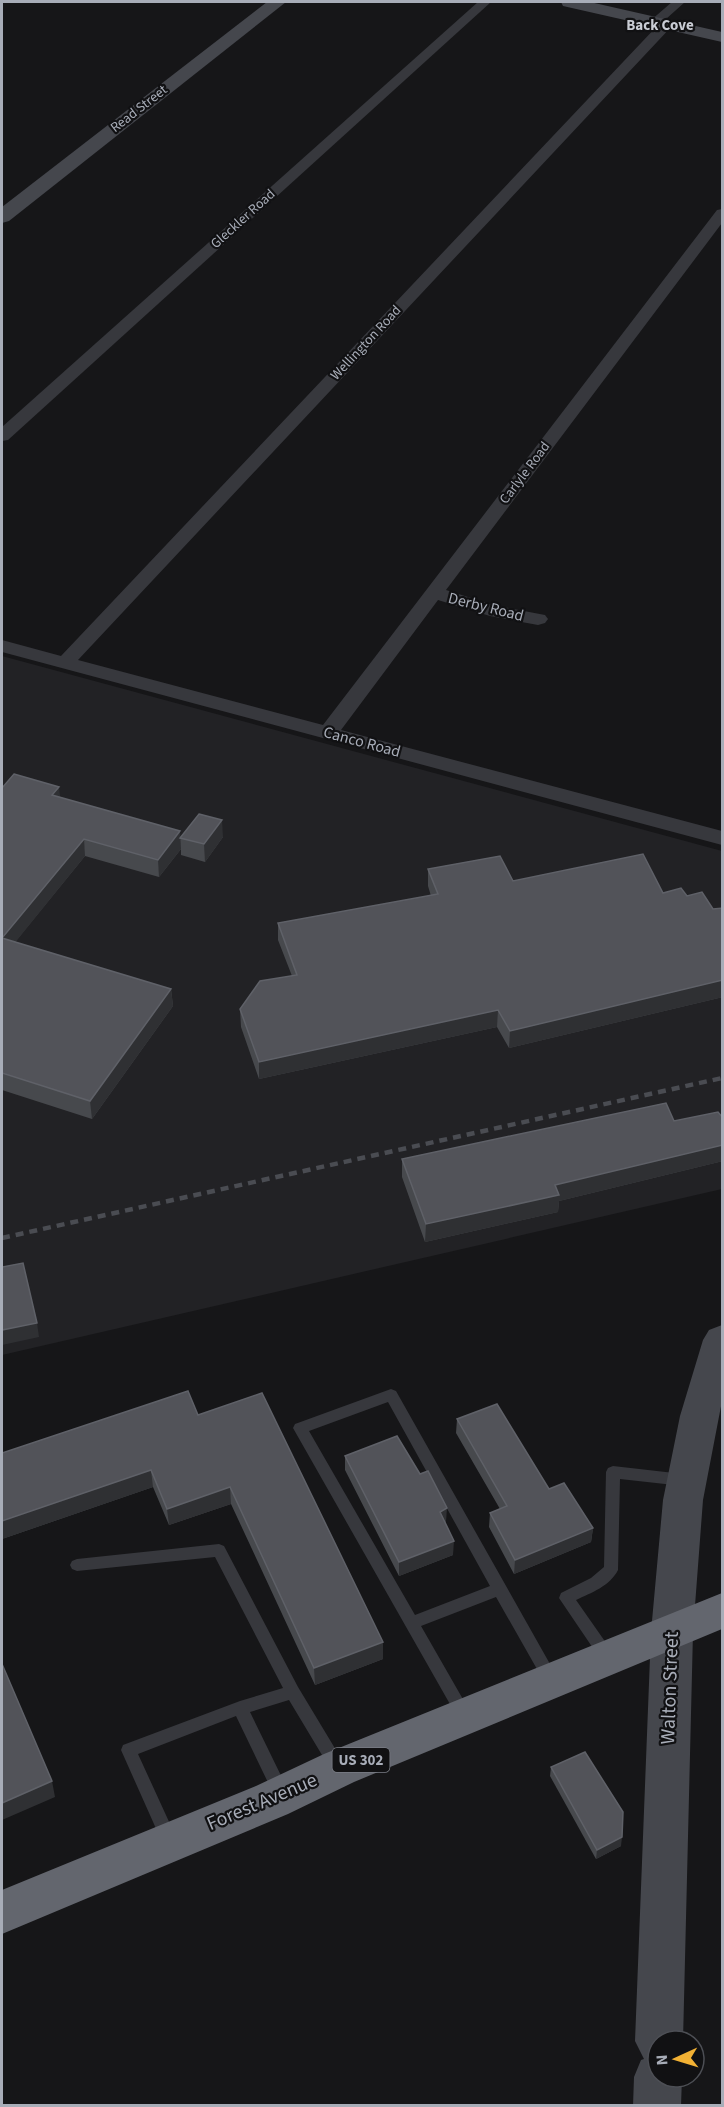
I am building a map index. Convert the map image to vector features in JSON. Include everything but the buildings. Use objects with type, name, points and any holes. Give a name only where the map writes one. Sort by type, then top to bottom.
[{"type":"highway","name":"Forest Avenue","points":[[2,1912],[283,1796],[339,1768],[723,1611]]},
{"type":"street","name":"Read Street","points":[[2,217],[277,2]]},
{"type":"street","name":"Gleckler Road","points":[[2,436],[485,2]]},
{"type":"street","points":[[569,2],[723,37]]},
{"type":"street","name":"Wellington Road","points":[[65,663],[679,2]]},
{"type":"street","name":"Carlyle Road","points":[[328,733],[723,213]]},
{"type":"street","name":"Derby Road","points":[[434,593],[490,610],[538,619]]},
{"type":"street","name":"Canco Road","points":[[2,646],[723,838]]},
{"type":"street","name":"Walton Street","points":[[659,2029],[672,1632],[687,1480],[699,1416],[723,1340]]},
{"type":"street","points":[[657,2106],[658,2089]]},
{"type":"lane","points":[[465,1717],[300,1428],[391,1395],[551,1681]]},
{"type":"lane","points":[[608,1658],[566,1598],[596,1583],[611,1570],[613,1472],[687,1480]]},
{"type":"lane","points":[[77,1566],[219,1550],[293,1692],[339,1768]]},
{"type":"lane","points":[[411,1623],[499,1589]]},
{"type":"lane","points":[[170,1841],[129,1750],[240,1708],[293,1692]]},
{"type":"lane","points":[[240,1708],[283,1796]]},
{"type":"shaded area","points":[[2,656],[722,851],[722,1189],[2,1355]]},
{"type":"railway","points":[[2,1238],[722,1078]]},
{"type":"district","name":"Back Cove","points":[[660,25]]}]
